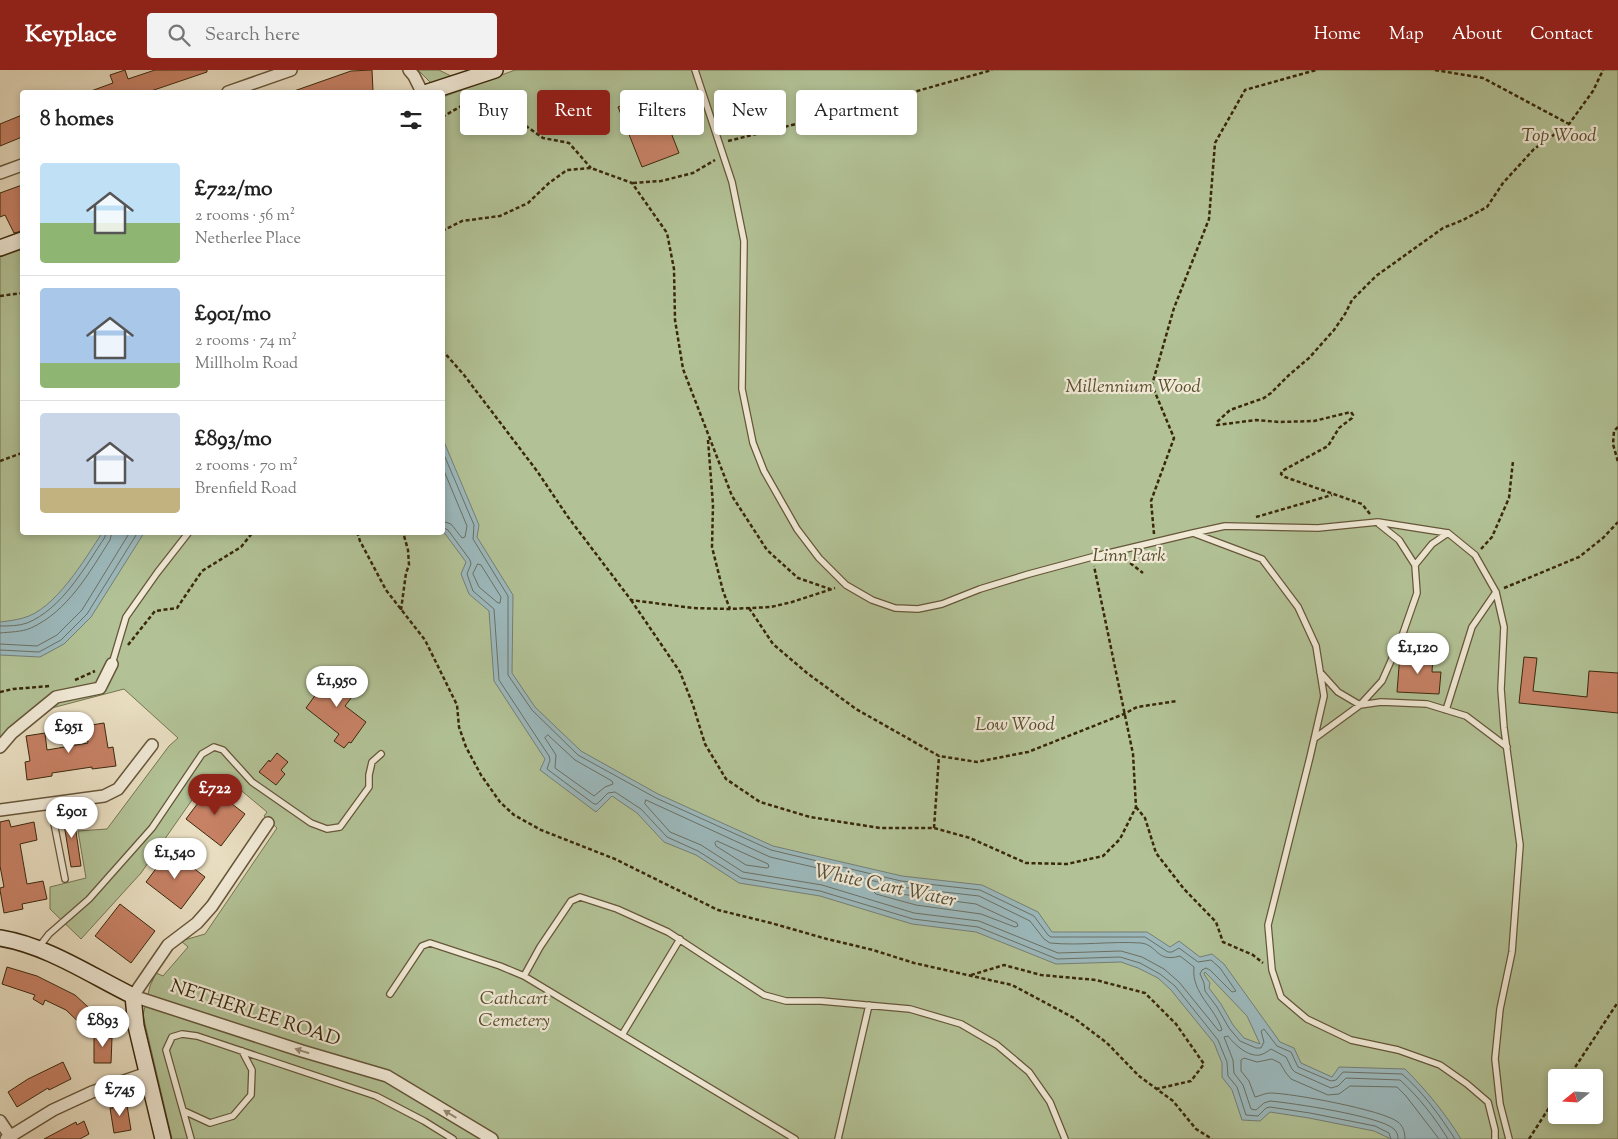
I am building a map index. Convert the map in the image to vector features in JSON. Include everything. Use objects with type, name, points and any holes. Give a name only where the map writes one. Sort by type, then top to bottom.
[{"type":"street","points":[[234,90],[292,70]]},
{"type":"street","points":[[409,70],[421,90]]},
{"type":"street","points":[[433,90],[489,71]]},
{"type":"street","points":[[0,173],[20,167]]},
{"type":"street","points":[[0,248],[20,241]]},
{"type":"street","points":[[0,747],[12,733],[56,697],[100,688],[112,664]]},
{"type":"street","points":[[0,810],[104,796],[118,789],[152,745]]},
{"type":"street","points":[[162,1139],[136,1026],[133,996],[168,945],[197,923],[212,906],[268,823]]},
{"type":"street","name":"NETHERLEE ROAD","points":[[0,938],[38,949],[67,961],[133,996],[302,1052],[387,1076],[492,1139]]},
{"type":"street","points":[[0,1121],[8,1138],[53,1110],[84,1096],[147,1073]]},
{"type":"lane","points":[[695,70],[732,182],[744,241],[742,389],[752,443],[764,471],[797,529],[819,558],[846,585],[872,600],[895,608],[918,609],[942,604],[980,589],[1029,574],[1092,557],[1225,526],[1318,528],[1378,522],[1448,533],[1473,554],[1496,592],[1504,627],[1501,689],[1520,845],[1512,952],[1500,1009],[1495,1059],[1500,1104],[1509,1139]]},
{"type":"lane","points":[[1315,738],[1360,705],[1382,681],[1402,636],[1417,593],[1415,565],[1399,540],[1378,522]]},
{"type":"lane","points":[[1193,533],[1262,559],[1298,607],[1316,646],[1324,696],[1268,925],[1272,970],[1281,997],[1307,1019],[1351,1040],[1398,1050],[1440,1065],[1488,1102],[1495,1130],[1495,1139]]},
{"type":"lane","points":[[1415,565],[1432,544],[1448,533]]},
{"type":"lane","points":[[112,664],[126,617],[156,573],[186,535]]},
{"type":"lane","points":[[1446,710],[1472,627],[1496,592]]},
{"type":"lane","points":[[1320,672],[1338,692],[1360,705],[1381,702],[1428,704],[1466,716],[1507,747]]},
{"type":"lane","points":[[38,949],[49,934],[89,899],[152,828],[202,754],[214,747],[224,750],[252,782],[311,823],[327,829],[340,827],[368,787],[368,775],[372,762],[381,754]]},
{"type":"lane","points":[[50,803],[64,879]]},
{"type":"lane","points":[[524,976],[540,947],[571,901],[580,896],[626,913],[668,932],[764,995],[786,1001],[820,1001],[910,1009],[961,1024],[997,1046],[1029,1072],[1050,1102],[1065,1139]]},
{"type":"lane","points":[[622,1035],[680,939]]},
{"type":"lane","points":[[390,994],[422,946],[430,944],[500,966],[524,976],[795,1139]]},
{"type":"lane","points":[[838,1139],[869,1005]]},
{"type":"lane","points":[[192,1139],[166,1050],[172,1037],[182,1034],[197,1036],[376,1096],[424,1120],[453,1139]]},
{"type":"lane","points":[[184,1111],[210,1123],[233,1116],[251,1095],[252,1070],[242,1051]]},
{"type":"path","points":[[718,144],[828,116],[992,70]]},
{"type":"path","points":[[1154,542],[1151,500],[1174,438],[1152,386],[1174,308],[1209,219],[1215,142],[1245,90],[1316,70]]},
{"type":"path","points":[[1435,70],[1483,78],[1569,124]]},
{"type":"path","points":[[1378,522],[1362,504],[1284,477],[1281,474],[1282,471],[1328,446],[1344,422],[1352,418],[1353,415],[1350,412],[1314,421],[1279,422],[1256,420],[1241,421],[1221,426],[1217,426],[1217,422],[1230,410],[1256,402],[1272,393],[1289,374],[1310,358],[1334,330],[1352,300],[1376,276],[1443,228],[1487,207],[1504,183],[1534,149],[1569,124],[1593,91],[1603,70]]},
{"type":"path","points":[[445,115],[466,104],[519,121],[543,138],[569,143],[591,168]]},
{"type":"path","points":[[445,230],[462,221],[500,216],[528,203],[568,170],[591,168],[632,183],[661,181],[692,173],[722,155]]},
{"type":"path","points":[[632,183],[667,233],[674,269],[675,320],[682,369],[732,496],[767,550],[798,578],[830,589]]},
{"type":"path","points":[[0,296],[20,293]]},
{"type":"path","points":[[445,353],[464,375],[537,471],[568,517],[631,600],[680,672],[705,744],[726,779],[760,802],[810,817],[880,828],[934,828],[970,838],[1026,863],[1067,864],[1104,856],[1120,839],[1136,807],[1133,754],[1092,557]]},
{"type":"path","points":[[1618,427],[1614,432],[1613,444],[1618,462]]},
{"type":"path","points":[[708,436],[713,505],[712,546],[723,591],[730,609]]},
{"type":"path","points":[[0,461],[20,454]]},
{"type":"path","points":[[1473,554],[1480,550],[1492,537],[1510,498],[1513,461]]},
{"type":"path","points":[[1252,518],[1333,495]]},
{"type":"path","points":[[1496,592],[1579,557],[1603,538],[1618,522]]},
{"type":"path","points":[[70,682],[112,664],[155,611],[176,608],[202,571],[241,547],[251,535]]},
{"type":"path","points":[[358,535],[386,590],[425,640],[457,705],[459,727],[466,747],[481,775],[500,802],[514,815],[541,830],[575,842],[615,860],[718,910],[771,923],[827,940],[873,950],[914,963],[1012,985],[1074,1018],[1107,1043],[1139,1076],[1173,1100],[1196,1129],[1212,1139]]},
{"type":"path","points":[[401,610],[406,573],[409,565],[408,550],[404,535]]},
{"type":"path","points":[[1107,554],[1122,557],[1143,573]]},
{"type":"path","points":[[631,600],[693,608],[771,607],[846,585]]},
{"type":"path","points":[[749,608],[774,644],[807,673],[856,709],[939,756],[977,762],[1028,752],[1124,714],[1137,707],[1177,701]]},
{"type":"path","points":[[0,692],[51,686]]},
{"type":"path","points":[[934,828],[939,756]]},
{"type":"path","points":[[1136,807],[1145,818],[1156,853],[1184,889],[1216,922],[1224,942],[1253,955],[1272,970]]},
{"type":"path","points":[[969,975],[1004,965],[1041,975],[1096,980],[1145,993],[1176,1024],[1204,1064],[1191,1081],[1156,1089]]},
{"type":"path","points":[[1574,1069],[1618,1002]]},
{"type":"path","points":[[1529,1139],[1548,1109]]},
{"type":"green space","points":[[418,70],[439,70],[453,77],[435,87]]},
{"type":"green space","name":"Linn Park","points":[[515,70],[1618,70],[1618,1139],[172,1139],[143,1015],[150,986],[156,973],[163,976],[188,947],[181,941],[205,934],[277,828],[264,816],[267,812],[237,787],[232,792],[222,789],[199,790],[141,873],[81,939],[50,909],[50,887],[86,878],[78,831],[107,829],[169,746],[178,738],[124,689],[29,714],[0,738],[0,255],[20,248],[20,535],[445,535],[445,96],[460,91],[460,135],[527,135],[527,90],[462,90]]},
{"type":"water","name":"White Cart Water","points":[[445,444],[479,525],[477,537],[513,595],[512,673],[535,707],[581,751],[658,794],[773,846],[902,876],[982,885],[1038,912],[1052,932],[1147,932],[1170,947],[1179,941],[1200,957],[1212,954],[1224,964],[1280,1042],[1294,1048],[1301,1063],[1332,1077],[1339,1067],[1405,1069],[1435,1102],[1461,1139],[1391,1139],[1374,1131],[1270,1112],[1260,1121],[1242,1120],[1232,1090],[1222,1077],[1222,1063],[1214,1043],[1171,990],[1158,978],[1138,968],[1121,962],[1056,964],[976,932],[912,924],[820,896],[739,883],[696,855],[664,842],[637,813],[612,796],[596,812],[540,770],[545,759],[494,681],[489,611],[469,594],[461,574],[466,562],[445,534]],"holes":[[[1205,972],[1247,1016],[1260,1044],[1244,1038],[1233,1025],[1209,988],[1210,983],[1204,974]]]},
{"type":"water","points":[[101,535],[143,535],[91,617],[64,644],[40,657],[0,655],[0,622],[23,618],[35,613],[46,605],[58,594]]},
{"type":"building","points":[[125,70],[128,79],[155,70],[207,70],[207,72],[154,90],[94,90],[113,83],[110,75]]},
{"type":"building","points":[[372,70],[373,90],[297,90],[351,71]]},
{"type":"building","points":[[20,116],[20,138],[0,146],[0,124]]},
{"type":"building","points":[[629,135],[672,135],[679,153],[642,167]]},
{"type":"building","points":[[20,186],[20,232],[14,233],[5,215],[0,217],[0,193]]},
{"type":"building","points":[[1400,654],[1433,656],[1432,672],[1441,672],[1439,694],[1397,692]]},
{"type":"building","points":[[1524,657],[1537,658],[1533,691],[1587,697],[1589,671],[1618,673],[1618,713],[1519,703]]},
{"type":"building","points":[[332,673],[343,681],[345,679],[358,689],[345,706],[366,722],[351,743],[349,742],[344,748],[334,741],[339,734],[306,708],[322,686],[321,677]]},
{"type":"building","points":[[104,723],[108,748],[113,747],[116,766],[92,769],[92,767],[52,773],[52,776],[27,780],[25,762],[30,761],[26,736],[45,733],[47,750],[88,743],[85,726]]},
{"type":"building","points":[[277,753],[288,762],[281,770],[285,774],[276,785],[259,772]]},
{"type":"building","points":[[210,787],[245,814],[221,846],[186,819]]},
{"type":"building","points":[[73,811],[81,866],[71,867],[62,812]]},
{"type":"building","points":[[9,820],[11,827],[34,822],[37,840],[20,844],[27,884],[43,881],[47,899],[22,904],[23,909],[4,913],[0,890],[0,888],[4,887],[0,866],[0,822]]},
{"type":"building","points":[[170,850],[205,877],[181,909],[146,882]]},
{"type":"building","points":[[120,904],[155,931],[131,963],[95,936]]},
{"type":"building","points":[[7,967],[37,976],[75,995],[98,1016],[86,1029],[66,1010],[45,1000],[43,1005],[33,999],[35,995],[2,984]]},
{"type":"building","points":[[94,1033],[110,1033],[109,1038],[112,1038],[111,1063],[94,1063]]},
{"type":"building","points":[[63,1062],[71,1079],[49,1090],[48,1088],[17,1107],[8,1092],[28,1079]]},
{"type":"building","points":[[123,1099],[124,1106],[127,1105],[131,1130],[114,1133],[110,1108],[113,1108],[112,1101]]},
{"type":"building","points":[[84,1121],[89,1134],[80,1139],[44,1139],[76,1122],[77,1125]]},
{"type":"park label","name":"Top Wood","points":[[1559,136]]},
{"type":"park label","name":"Millennium Wood","points":[[1133,387]]},
{"type":"park label","name":"Low Wood","points":[[1015,725]]},
{"type":"park label","name":"Cathcart Cemetery","points":[[514,1010]]}]
